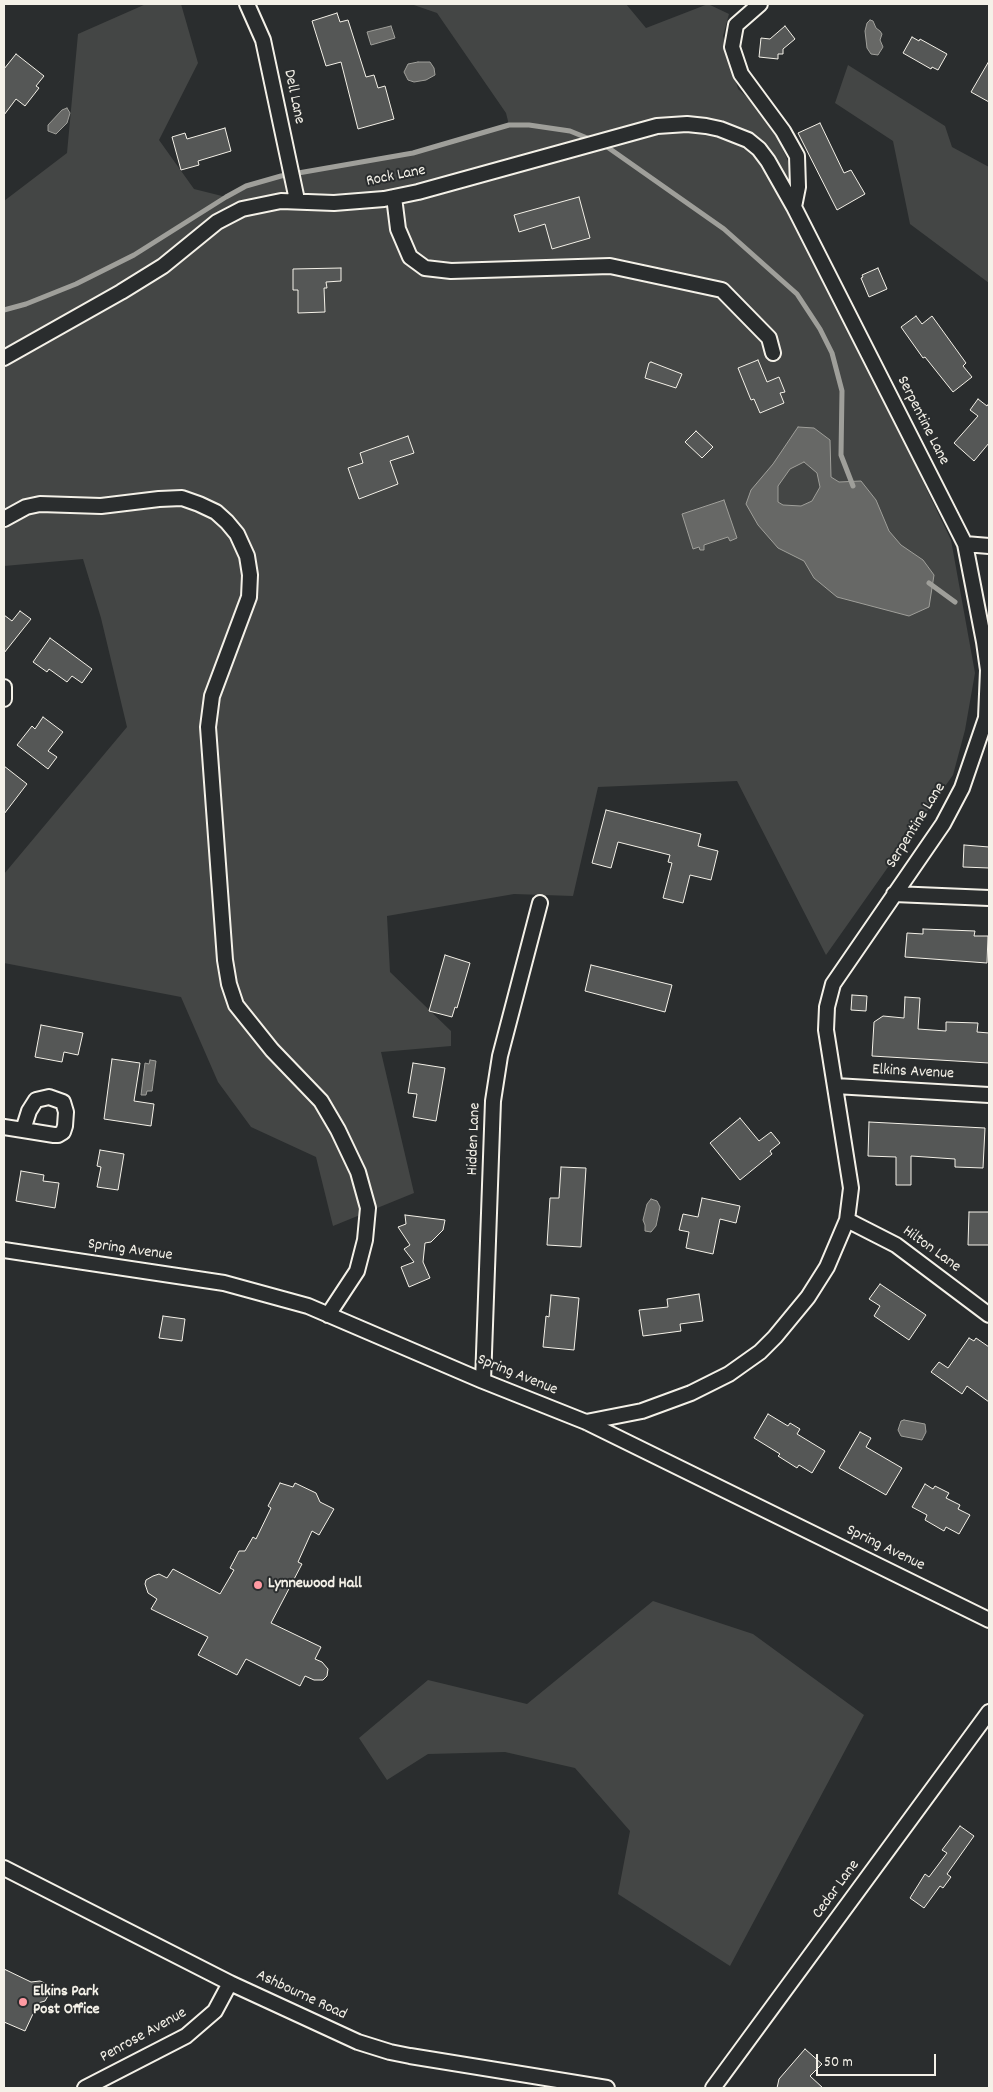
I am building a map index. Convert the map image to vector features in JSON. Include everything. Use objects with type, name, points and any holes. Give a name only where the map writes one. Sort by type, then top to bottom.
[{"type":"street","name":"Dell Lane","points":[[247,4],[263,40],[296,195]]},
{"type":"street","points":[[760,4],[736,25],[732,47],[741,74],[783,130],[797,156],[798,187],[794,207]]},
{"type":"street","name":"Rock Lane","points":[[4,358],[130,287],[163,266],[217,222],[242,209],[296,195],[334,203],[363,202],[394,197],[631,132],[657,126],[687,124],[720,129],[735,134],[759,149],[768,161],[794,207]]},
{"type":"street","points":[[394,197],[398,229],[410,257],[425,268],[451,270],[610,266],[722,290],[769,338],[773,353]]},
{"type":"street","name":"Serpentine Lane","points":[[586,1422],[642,1411],[691,1392],[729,1374],[760,1352],[787,1324],[808,1297],[827,1266],[847,1220],[851,1188],[826,1030],[827,1007],[833,984],[942,824],[958,795],[988,718],[988,670],[964,544],[794,207]]},
{"type":"street","points":[[4,519],[26,507],[40,504],[101,506],[182,498],[216,512],[237,534],[247,556],[250,574],[248,596],[212,696],[208,726],[225,960],[229,984],[236,1005],[272,1050],[321,1100],[358,1172],[368,1208],[365,1240],[356,1270],[328,1314]]},
{"type":"street","points":[[964,544],[989,546]]},
{"type":"street","points":[[4,687],[4,699]]},
{"type":"street","points":[[894,894],[989,898]]},
{"type":"street","name":"Hidden Lane","points":[[483,1381],[494,1100],[500,1056],[540,903]]},
{"type":"street","name":"Elkins Avenue","points":[[835,1086],[989,1095]]},
{"type":"street","points":[[4,1127],[23,1130]]},
{"type":"street","name":"Hilton Lane","points":[[847,1220],[896,1244],[989,1315]]},
{"type":"street","name":"Spring Avenue","points":[[4,1250],[224,1283],[308,1306],[483,1381],[586,1422],[989,1620]]},
{"type":"street","name":"Cedar Lane","points":[[713,2088],[989,1712]]},
{"type":"street","name":"Ashbourne Road","points":[[4,1868],[230,1983],[346,2036],[390,2052],[606,2088]]},
{"type":"street","name":"Penrose Avenue","points":[[85,2088],[186,2036],[215,2011],[230,1983]]},
{"type":"shaded area","points":[[146,4],[181,4],[198,63],[159,140],[194,189],[226,197],[246,186],[281,176],[413,153],[509,125],[506,113],[437,13],[411,4],[626,4],[646,28],[708,4],[729,14],[723,36],[738,89],[768,116],[791,168],[794,214],[951,540],[975,673],[965,730],[953,775],[826,955],[737,781],[598,787],[573,896],[514,894],[387,916],[390,972],[451,1031],[451,1046],[381,1052],[414,1193],[333,1226],[316,1157],[251,1127],[218,1082],[181,997],[4,963],[4,874],[127,727],[101,618],[83,559],[4,566],[4,201],[67,153],[78,34]]},
{"type":"shaded area","points":[[870,20],[873,21],[876,28],[882,34],[880,40],[883,47],[878,55],[871,54],[867,48],[865,31]]},
{"type":"shaded area","points":[[391,26],[395,38],[371,45],[367,32]]},
{"type":"shaded area","points":[[430,62],[434,68],[435,75],[426,80],[414,82],[408,80],[404,72],[408,64]]},
{"type":"shaded area","points":[[848,65],[945,126],[952,147],[989,167],[989,283],[910,224],[893,141],[835,103]]},
{"type":"shaded area","points":[[67,108],[70,113],[67,123],[56,134],[48,131],[48,125],[62,110]]},
{"type":"shaded area","points":[[798,427],[814,428],[830,440],[831,477],[839,482],[861,481],[876,500],[889,531],[901,545],[923,560],[934,575],[929,607],[909,616],[837,597],[814,578],[804,561],[778,548],[758,525],[746,504],[751,490],[773,464]],"holes":[[[804,462],[817,473],[820,487],[812,501],[801,506],[783,505],[778,502],[778,486],[790,469]]]},
{"type":"shaded area","points":[[724,500],[737,538],[730,541],[728,537],[704,545],[704,550],[700,550],[699,547],[693,549],[682,514]]},
{"type":"shaded area","points":[[150,1060],[156,1061],[152,1091],[147,1091],[146,1095],[141,1095],[145,1063],[149,1064]]},
{"type":"shaded area","points":[[651,1199],[657,1201],[660,1207],[656,1226],[651,1232],[645,1231],[643,1220],[647,1204]]},
{"type":"shaded area","points":[[901,1421],[925,1424],[926,1432],[922,1440],[901,1436],[898,1430]]},
{"type":"shaded area","points":[[653,1601],[753,1634],[864,1715],[730,1966],[618,1894],[630,1831],[575,1768],[505,1752],[428,1754],[387,1780],[359,1738],[428,1680],[527,1704]]},
{"type":"building","points":[[337,13],[340,22],[348,20],[366,77],[374,75],[378,88],[385,86],[394,119],[358,129],[341,62],[326,66],[312,21]]},
{"type":"building","points":[[785,26],[795,39],[783,49],[783,54],[778,54],[778,59],[759,57],[761,38],[770,39]]},
{"type":"building","points":[[912,37],[919,41],[920,39],[947,54],[938,70],[932,67],[931,69],[903,53]]},
{"type":"building","points":[[16,54],[44,76],[36,86],[39,88],[25,106],[16,99],[4,115],[4,69]]},
{"type":"building","points":[[989,61],[989,102],[971,92]]},
{"type":"building","points":[[820,123],[844,173],[851,170],[865,194],[837,210],[798,133]]},
{"type":"building","points":[[225,128],[231,151],[198,161],[199,165],[181,170],[172,137],[185,133],[187,139]]},
{"type":"building","points":[[579,197],[590,238],[552,249],[545,224],[519,232],[514,215]]},
{"type":"building","points":[[341,268],[341,281],[326,282],[327,288],[324,288],[325,312],[298,313],[298,290],[293,290],[293,269]]},
{"type":"building","points":[[878,268],[887,289],[869,297],[861,278],[863,277],[862,275]]},
{"type":"building","points":[[916,316],[922,324],[932,316],[966,363],[963,366],[972,377],[953,392],[925,357],[923,358],[901,327]]},
{"type":"building","points":[[758,360],[767,382],[779,377],[785,392],[780,393],[784,403],[760,413],[754,399],[751,400],[738,368]]},
{"type":"building","points":[[651,362],[682,374],[676,388],[645,378],[649,363]]},
{"type":"building","points":[[978,399],[987,406],[989,403],[989,443],[974,461],[954,443],[978,416],[970,410]]},
{"type":"building","points":[[696,431],[713,447],[702,458],[685,442]]},
{"type":"building","points":[[408,436],[414,453],[390,461],[398,484],[359,499],[348,468],[363,463],[360,453]]},
{"type":"building","points":[[20,611],[31,619],[4,653],[4,615],[12,621]]},
{"type":"building","points":[[50,638],[92,669],[82,683],[72,676],[67,682],[49,669],[47,672],[33,662]]},
{"type":"building","points":[[43,717],[63,732],[48,751],[57,757],[48,769],[17,745],[32,726],[35,729]]},
{"type":"building","points":[[4,766],[27,784],[4,814]]},
{"type":"building","points":[[606,810],[701,834],[698,846],[718,851],[711,880],[690,875],[683,903],[663,898],[672,863],[668,862],[670,855],[618,842],[611,868],[592,863]]},
{"type":"building","points":[[964,845],[989,847],[989,868],[963,867]]},
{"type":"building","points":[[923,929],[975,931],[974,936],[988,936],[987,963],[905,957],[907,933],[923,934]]},
{"type":"building","points":[[445,955],[470,963],[457,1008],[455,1007],[452,1017],[429,1011]]},
{"type":"building","points":[[591,965],[672,985],[665,1012],[585,991]]},
{"type":"building","points":[[852,995],[867,996],[866,1011],[851,1010]]},
{"type":"building","points":[[905,997],[920,998],[918,1029],[946,1031],[946,1022],[978,1023],[977,1032],[989,1033],[989,1063],[872,1056],[874,1022],[883,1016],[904,1018]]},
{"type":"building","points":[[41,1025],[83,1033],[78,1055],[64,1052],[62,1062],[35,1057]]},
{"type":"building","points":[[112,1059],[140,1063],[134,1101],[154,1104],[151,1126],[104,1119]]},
{"type":"building","points":[[413,1063],[445,1068],[436,1121],[413,1117],[417,1094],[408,1093]]},
{"type":"building","points":[[740,1118],[759,1141],[771,1132],[780,1143],[770,1151],[772,1154],[740,1180],[710,1143]]},
{"type":"building","points":[[869,1122],[985,1128],[983,1168],[955,1167],[955,1159],[911,1156],[911,1185],[896,1185],[896,1157],[868,1156]]},
{"type":"building","points":[[100,1150],[124,1154],[118,1190],[97,1187],[101,1167],[97,1166]]},
{"type":"building","points":[[561,1167],[586,1168],[581,1247],[547,1245],[550,1198],[559,1198]]},
{"type":"building","points":[[21,1171],[44,1175],[43,1181],[59,1183],[55,1208],[16,1201]]},
{"type":"building","points":[[702,1198],[740,1206],[736,1223],[720,1219],[713,1254],[686,1248],[689,1232],[679,1230],[683,1214],[698,1217]]},
{"type":"building","points":[[969,1212],[989,1212],[989,1245],[968,1245]]},
{"type":"building","points":[[405,1215],[445,1220],[443,1230],[431,1242],[425,1243],[423,1262],[430,1278],[409,1287],[401,1267],[414,1262],[404,1249],[410,1245],[398,1227],[406,1224]]},
{"type":"building","points":[[880,1284],[926,1315],[909,1340],[874,1316],[880,1306],[869,1299]]},
{"type":"building","points":[[699,1294],[703,1321],[680,1324],[681,1331],[643,1336],[639,1310],[668,1307],[667,1299]]},
{"type":"building","points":[[551,1295],[579,1298],[574,1350],[543,1347],[546,1316],[549,1317]]},
{"type":"building","points":[[163,1316],[185,1319],[182,1341],[159,1338]]},
{"type":"building","points":[[969,1338],[974,1341],[976,1338],[989,1347],[989,1402],[967,1386],[962,1394],[931,1372],[939,1362],[948,1368]]},
{"type":"building","points":[[768,1414],[788,1426],[790,1423],[800,1429],[797,1434],[825,1451],[812,1473],[799,1465],[797,1468],[778,1456],[780,1454],[754,1438]]},
{"type":"building","points":[[860,1432],[871,1438],[866,1447],[902,1468],[886,1495],[839,1468]]},
{"type":"building","name":"Lynnewood Hall","points":[[280,1483],[293,1487],[295,1483],[316,1493],[320,1502],[334,1509],[319,1535],[312,1531],[298,1562],[302,1564],[271,1623],[321,1647],[315,1659],[322,1662],[328,1669],[327,1676],[323,1680],[314,1680],[305,1676],[300,1686],[246,1659],[237,1675],[198,1655],[208,1637],[151,1609],[157,1599],[148,1593],[145,1584],[146,1580],[159,1574],[167,1578],[173,1569],[220,1594],[234,1570],[230,1568],[239,1551],[245,1551],[253,1537],[256,1539],[271,1508],[268,1506]]},
{"type":"building","points":[[925,1484],[933,1489],[935,1486],[949,1493],[946,1498],[960,1505],[958,1509],[970,1515],[959,1534],[946,1527],[944,1531],[925,1520],[927,1515],[912,1507]]},
{"type":"building","points":[[960,1826],[974,1836],[947,1874],[951,1877],[943,1888],[940,1886],[924,1908],[910,1898],[925,1874],[929,1877],[947,1853],[942,1850]]},
{"type":"building","name":"Elkins Park Post Office","points":[[4,1969],[31,1982],[40,1981],[47,1984],[49,1994],[45,2001],[38,2003],[25,2031],[4,2022]]},
{"type":"building","points":[[805,2049],[822,2064],[810,2076],[823,2088],[777,2088],[779,2079]]},
{"type":"waterway","points":[[4,310],[26,304],[76,284],[134,255],[246,186],[281,176],[413,153],[509,125],[529,125],[570,131],[592,140]]},
{"type":"waterway","points":[[603,144],[724,229],[797,294],[820,329],[832,353],[842,391],[841,455],[853,486]]},
{"type":"waterway","points":[[929,583],[955,602]]},
{"type":"place","name":"Lynnewood Hall","points":[[258,1585]]},
{"type":"place","name":"Elkins Park Post Office","points":[[23,2002]]}]
